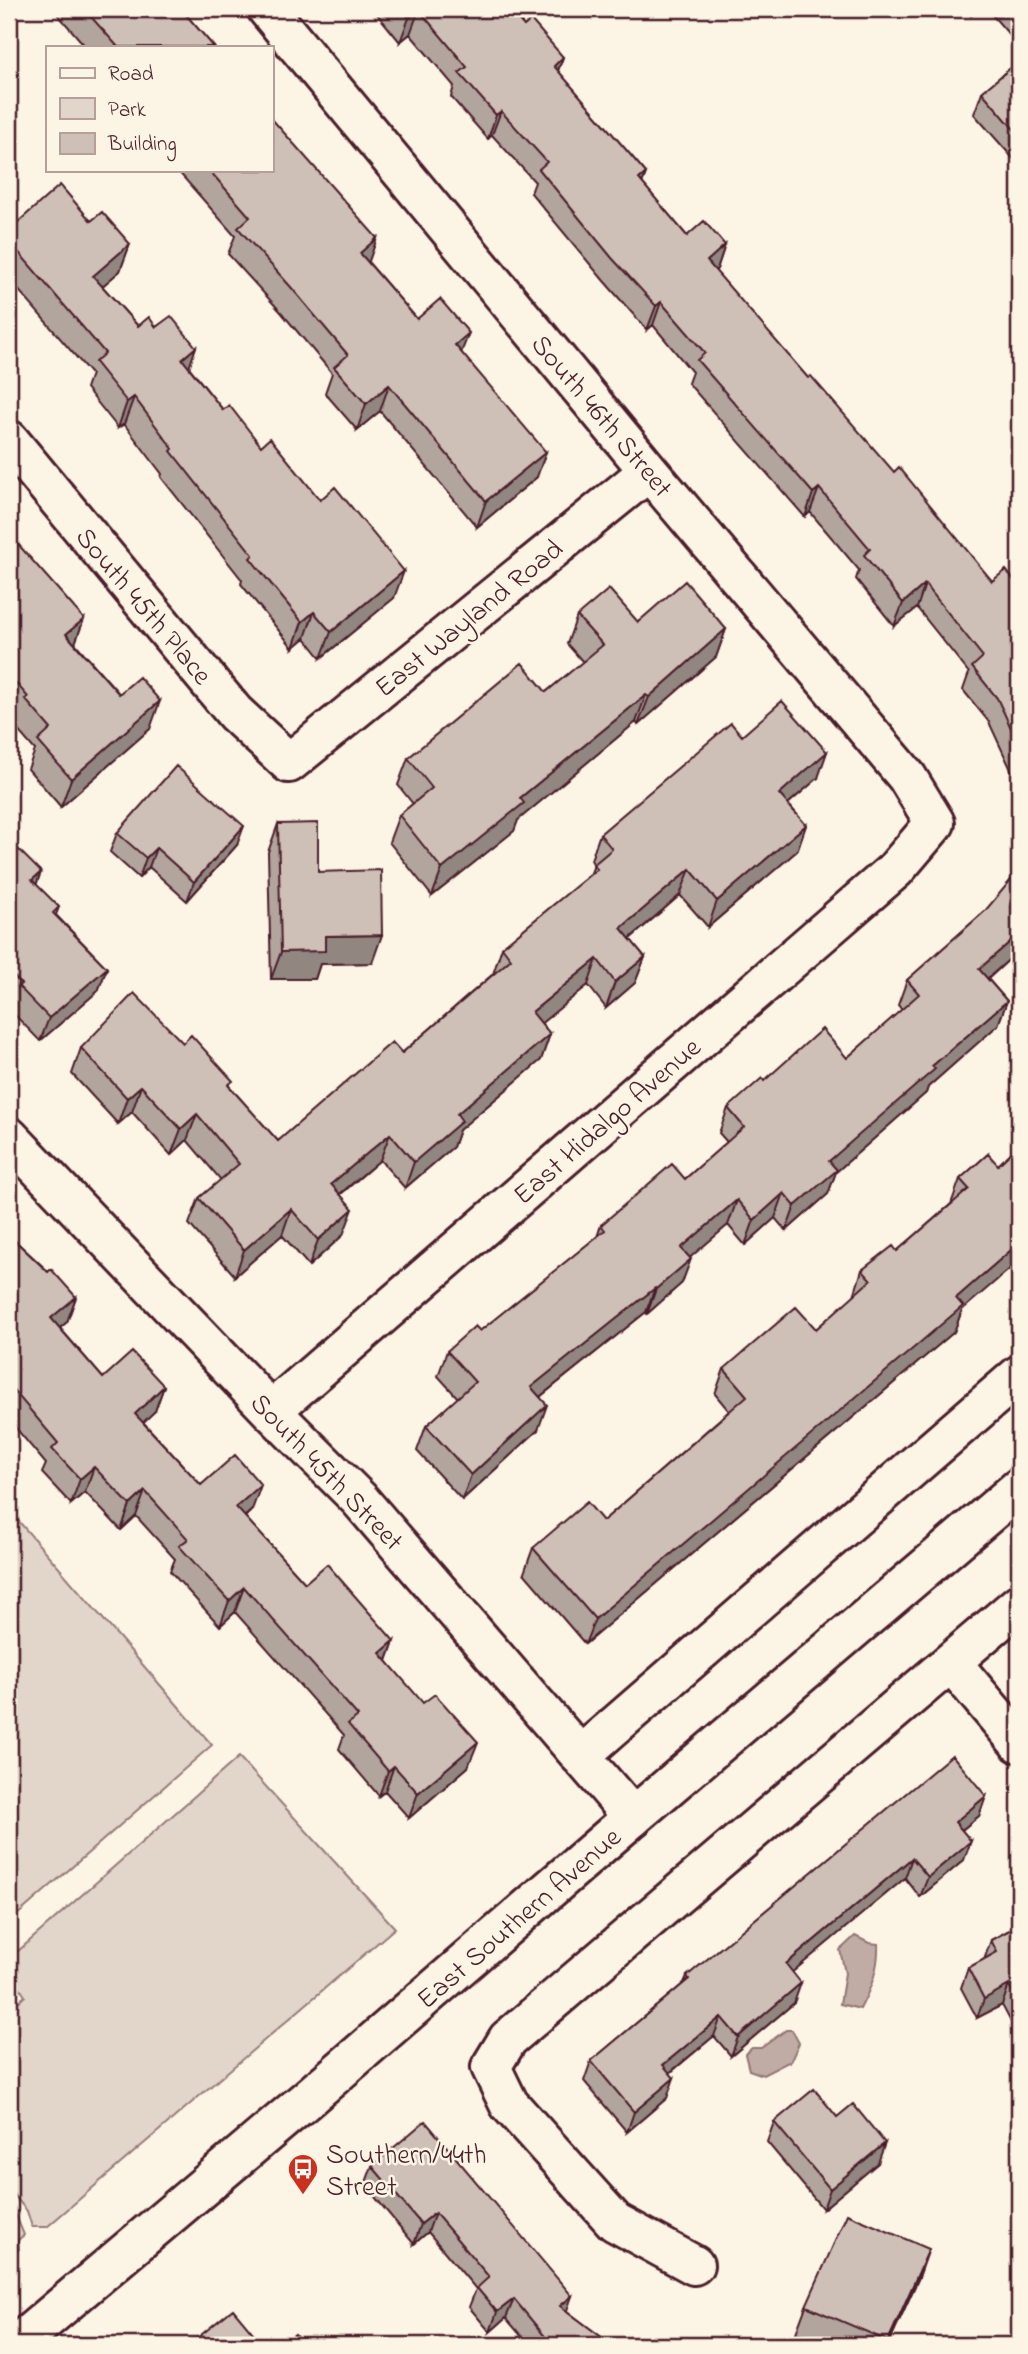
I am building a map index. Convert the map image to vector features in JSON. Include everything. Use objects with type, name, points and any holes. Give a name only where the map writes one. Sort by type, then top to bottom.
[{"type":"street","name":"South 46th Street","points":[[267,9],[649,471],[907,777],[935,823]]},
{"type":"street","name":"South 45th Place","points":[[9,440],[235,713],[289,763]]},
{"type":"street","name":"East Wayland Road","points":[[289,763],[649,471]]},
{"type":"street","name":"East Hidalgo Avenue","points":[[271,1411],[895,870],[935,823]]},
{"type":"street","name":"South 45th Street","points":[[9,1137],[359,1499],[633,1817]]},
{"type":"street","points":[[580,1756],[1019,1375]]},
{"type":"street","name":"East Southern Avenue","points":[[22,2343],[1019,1488]]},
{"type":"street","points":[[694,2265],[615,2222],[509,2104],[491,2067],[508,2039],[1019,1604]]},
{"type":"street","points":[[951,1662],[1019,1743]]},
{"type":"green space","points":[[9,1510],[212,1745],[9,1922]]},
{"type":"green space","points":[[239,1757],[395,1928],[47,2227],[32,2227],[27,2211],[9,2189],[9,2010],[25,1996],[9,1972],[9,1959]]},
{"type":"green space","points":[[9,2205],[12,2206],[24,2235],[18,2240],[19,2249],[9,2258]]},
{"type":"shaded area","points":[[855,1936],[878,1944],[874,1978],[860,2009],[840,2004],[845,1973],[840,1950]]},
{"type":"shaded area","points":[[786,2030],[792,2030],[799,2043],[790,2063],[763,2075],[749,2070],[745,2054],[752,2048],[761,2048]]},
{"type":"building","points":[[84,9],[181,9],[213,46],[117,46]]},
{"type":"building","points":[[401,9],[509,9],[524,26],[531,20],[563,57],[554,66],[646,173],[639,179],[687,236],[704,221],[725,245],[707,261],[808,378],[811,376],[894,472],[899,467],[992,581],[1006,570],[1019,586],[1019,745],[997,698],[972,667],[983,657],[925,584],[903,603],[864,555],[870,549],[819,488],[813,493],[697,360],[705,353],[661,302],[656,306],[612,258],[539,169],[547,162],[501,111],[496,115],[459,73],[467,67],[419,10],[409,18]]},
{"type":"building","points":[[1019,61],[1019,135],[982,92]]},
{"type":"building","points":[[273,120],[377,238],[360,253],[417,319],[440,299],[469,333],[455,345],[546,452],[486,501],[389,385],[366,404],[334,367],[348,355],[238,228],[250,217],[211,172],[273,172]]},
{"type":"building","points":[[60,185],[91,221],[102,212],[130,244],[93,276],[138,326],[149,317],[156,327],[171,316],[196,347],[182,359],[223,410],[229,405],[261,446],[270,438],[320,500],[335,487],[404,571],[331,632],[314,612],[302,622],[250,558],[253,555],[171,451],[173,449],[134,397],[127,402],[95,362],[105,353],[9,241],[9,230]]},
{"type":"building","points":[[17,543],[84,619],[66,634],[119,694],[139,677],[160,701],[71,779],[38,741],[51,729],[25,699],[28,697],[9,675],[9,550]]},
{"type":"building","points":[[685,581],[726,629],[649,697],[646,695],[520,798],[524,803],[442,869],[399,815],[432,788],[408,758],[522,663],[546,692],[603,645],[577,616],[609,589],[638,622]]},
{"type":"building","points":[[782,701],[827,752],[779,794],[806,825],[717,901],[690,869],[621,928],[645,957],[615,982],[597,959],[532,1012],[550,1034],[457,1114],[462,1121],[414,1162],[390,1134],[331,1184],[353,1209],[318,1240],[291,1209],[244,1250],[199,1198],[239,1164],[197,1114],[181,1129],[141,1086],[127,1098],[81,1048],[134,993],[183,1043],[191,1035],[233,1081],[228,1085],[278,1141],[392,1042],[402,1053],[511,959],[502,947],[597,869],[593,865],[612,849],[600,834],[731,723],[742,736]]},
{"type":"building","points":[[176,766],[244,826],[194,882],[156,848],[146,858],[117,833]]},
{"type":"building","points":[[318,823],[318,872],[381,870],[382,935],[325,936],[325,951],[281,952],[278,824]]},
{"type":"building","points":[[12,843],[41,872],[32,880],[59,907],[53,913],[107,968],[49,1018],[18,986],[21,984],[9,971],[9,846]]},
{"type":"building","points":[[1015,875],[1019,879],[1019,934],[979,969],[1007,1001],[932,1066],[935,1069],[829,1161],[837,1170],[795,1206],[784,1193],[754,1220],[737,1200],[681,1248],[691,1259],[531,1387],[547,1405],[471,1475],[426,1426],[475,1382],[447,1351],[475,1326],[480,1331],[605,1230],[601,1225],[672,1164],[685,1179],[744,1127],[728,1108],[762,1078],[764,1081],[822,1029],[847,1058],[919,994],[907,980],[985,911]]},
{"type":"building","points":[[1019,1145],[1019,1243],[956,1298],[963,1306],[595,1619],[533,1548],[587,1502],[603,1521],[747,1396],[724,1369],[796,1307],[816,1329],[871,1280],[862,1270],[893,1246],[897,1251],[969,1189],[960,1179],[988,1154],[998,1165]]},
{"type":"building","points":[[9,1235],[48,1272],[51,1269],[76,1297],[51,1318],[103,1378],[132,1352],[164,1386],[135,1414],[201,1485],[235,1455],[261,1485],[236,1507],[305,1583],[327,1564],[394,1641],[380,1653],[423,1703],[435,1694],[478,1742],[418,1793],[394,1766],[388,1771],[348,1724],[358,1716],[244,1587],[229,1601],[179,1546],[188,1539],[145,1491],[130,1505],[94,1467],[80,1479],[52,1449],[58,1443],[9,1385]]},
{"type":"building","points":[[952,1755],[986,1796],[955,1822],[971,1841],[928,1877],[912,1858],[786,1964],[801,1983],[738,2037],[721,2017],[663,2065],[674,2078],[634,2112],[591,2061],[689,1979],[687,1976]]},
{"type":"building","points":[[1019,1925],[1019,2004],[1009,1985],[984,1999],[968,1968],[997,1952],[991,1940]]},
{"type":"building","points":[[814,2089],[837,2117],[853,2104],[885,2143],[830,2189],[774,2122]]},
{"type":"building","points":[[425,2121],[572,2296],[560,2306],[612,2345],[552,2345],[514,2299],[497,2312],[477,2288],[489,2277],[435,2213],[421,2224],[372,2166]]},
{"type":"building","points":[[847,2214],[929,2249],[888,2341],[806,2306]]},
{"type":"building","points":[[233,2309],[263,2345],[191,2343]]},
{"type":"building","points":[[295,2334],[304,2345],[281,2345]]},
{"type":"place","name":"Southern/44th Street","points":[[303,2196]]}]
